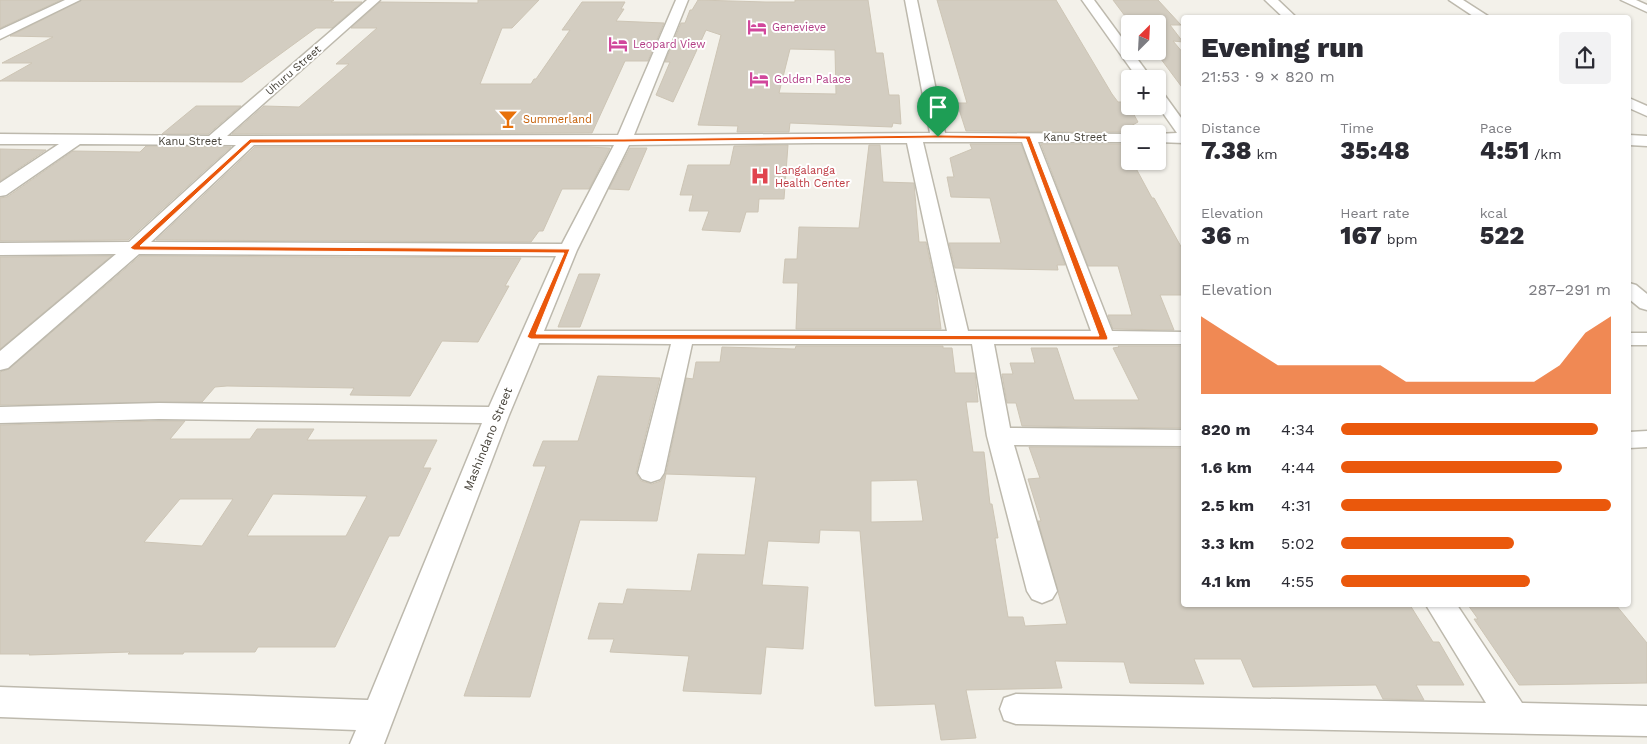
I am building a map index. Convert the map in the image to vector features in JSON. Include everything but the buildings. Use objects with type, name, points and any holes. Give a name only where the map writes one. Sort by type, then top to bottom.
[{"type":"street","points":[[0,35],[74,0]]},
{"type":"street","name":"Uhuru Street","points":[[212,141],[374,0]]},
{"type":"street","name":"Mashindano Street","points":[[373,730],[497,415],[568,250],[624,140],[682,0]]},
{"type":"street","points":[[911,0],[938,137]]},
{"type":"street","points":[[1088,0],[1139,70]]},
{"type":"street","points":[[1271,0],[1288,15]]},
{"type":"street","points":[[1455,0],[1480,15]]},
{"type":"street","points":[[1627,0],[1647,9]]},
{"type":"street","points":[[1631,103],[1647,112]]},
{"type":"street","points":[[1166,107],[1181,129]]},
{"type":"street","points":[[914,137],[1042,591]]},
{"type":"street","name":"Kanu Street","points":[[0,139],[250,141],[914,137],[1121,138]]},
{"type":"street","points":[[1028,137],[1104,338]]},
{"type":"street","points":[[1166,138],[1181,138]]},
{"type":"street","points":[[0,191],[76,140]]},
{"type":"street","points":[[1631,140],[1647,141]]},
{"type":"street","points":[[0,363],[134,248],[250,141]]},
{"type":"street","points":[[0,249],[568,250]]},
{"type":"street","points":[[1631,291],[1647,304]]},
{"type":"street","points":[[531,337],[1181,338]]},
{"type":"street","points":[[651,473],[683,337]]},
{"type":"street","points":[[1631,340],[1647,339]]},
{"type":"street","points":[[0,415],[159,411],[497,415]]},
{"type":"street","points":[[999,436],[1181,438]]},
{"type":"street","points":[[1631,440],[1647,439]]},
{"type":"street","points":[[1442,607],[1514,719]]},
{"type":"street","points":[[0,702],[373,730]]},
{"type":"street","points":[[1016,709],[1647,721]]},
{"type":"place","name":"Genevieve","points":[[757,27]]},
{"type":"place","name":"Leopard View","points":[[618,44]]},
{"type":"place","name":"Golden Palace","points":[[759,79]]},
{"type":"place","name":"Summerland","points":[[508,119]]},
{"type":"place","name":"Langalanga Health Center","points":[[760,176]]},
{"type":"route","points":[[938,137],[1028,137],[1104,338],[531,337],[568,250],[134,248],[250,141],[938,137]]}]
